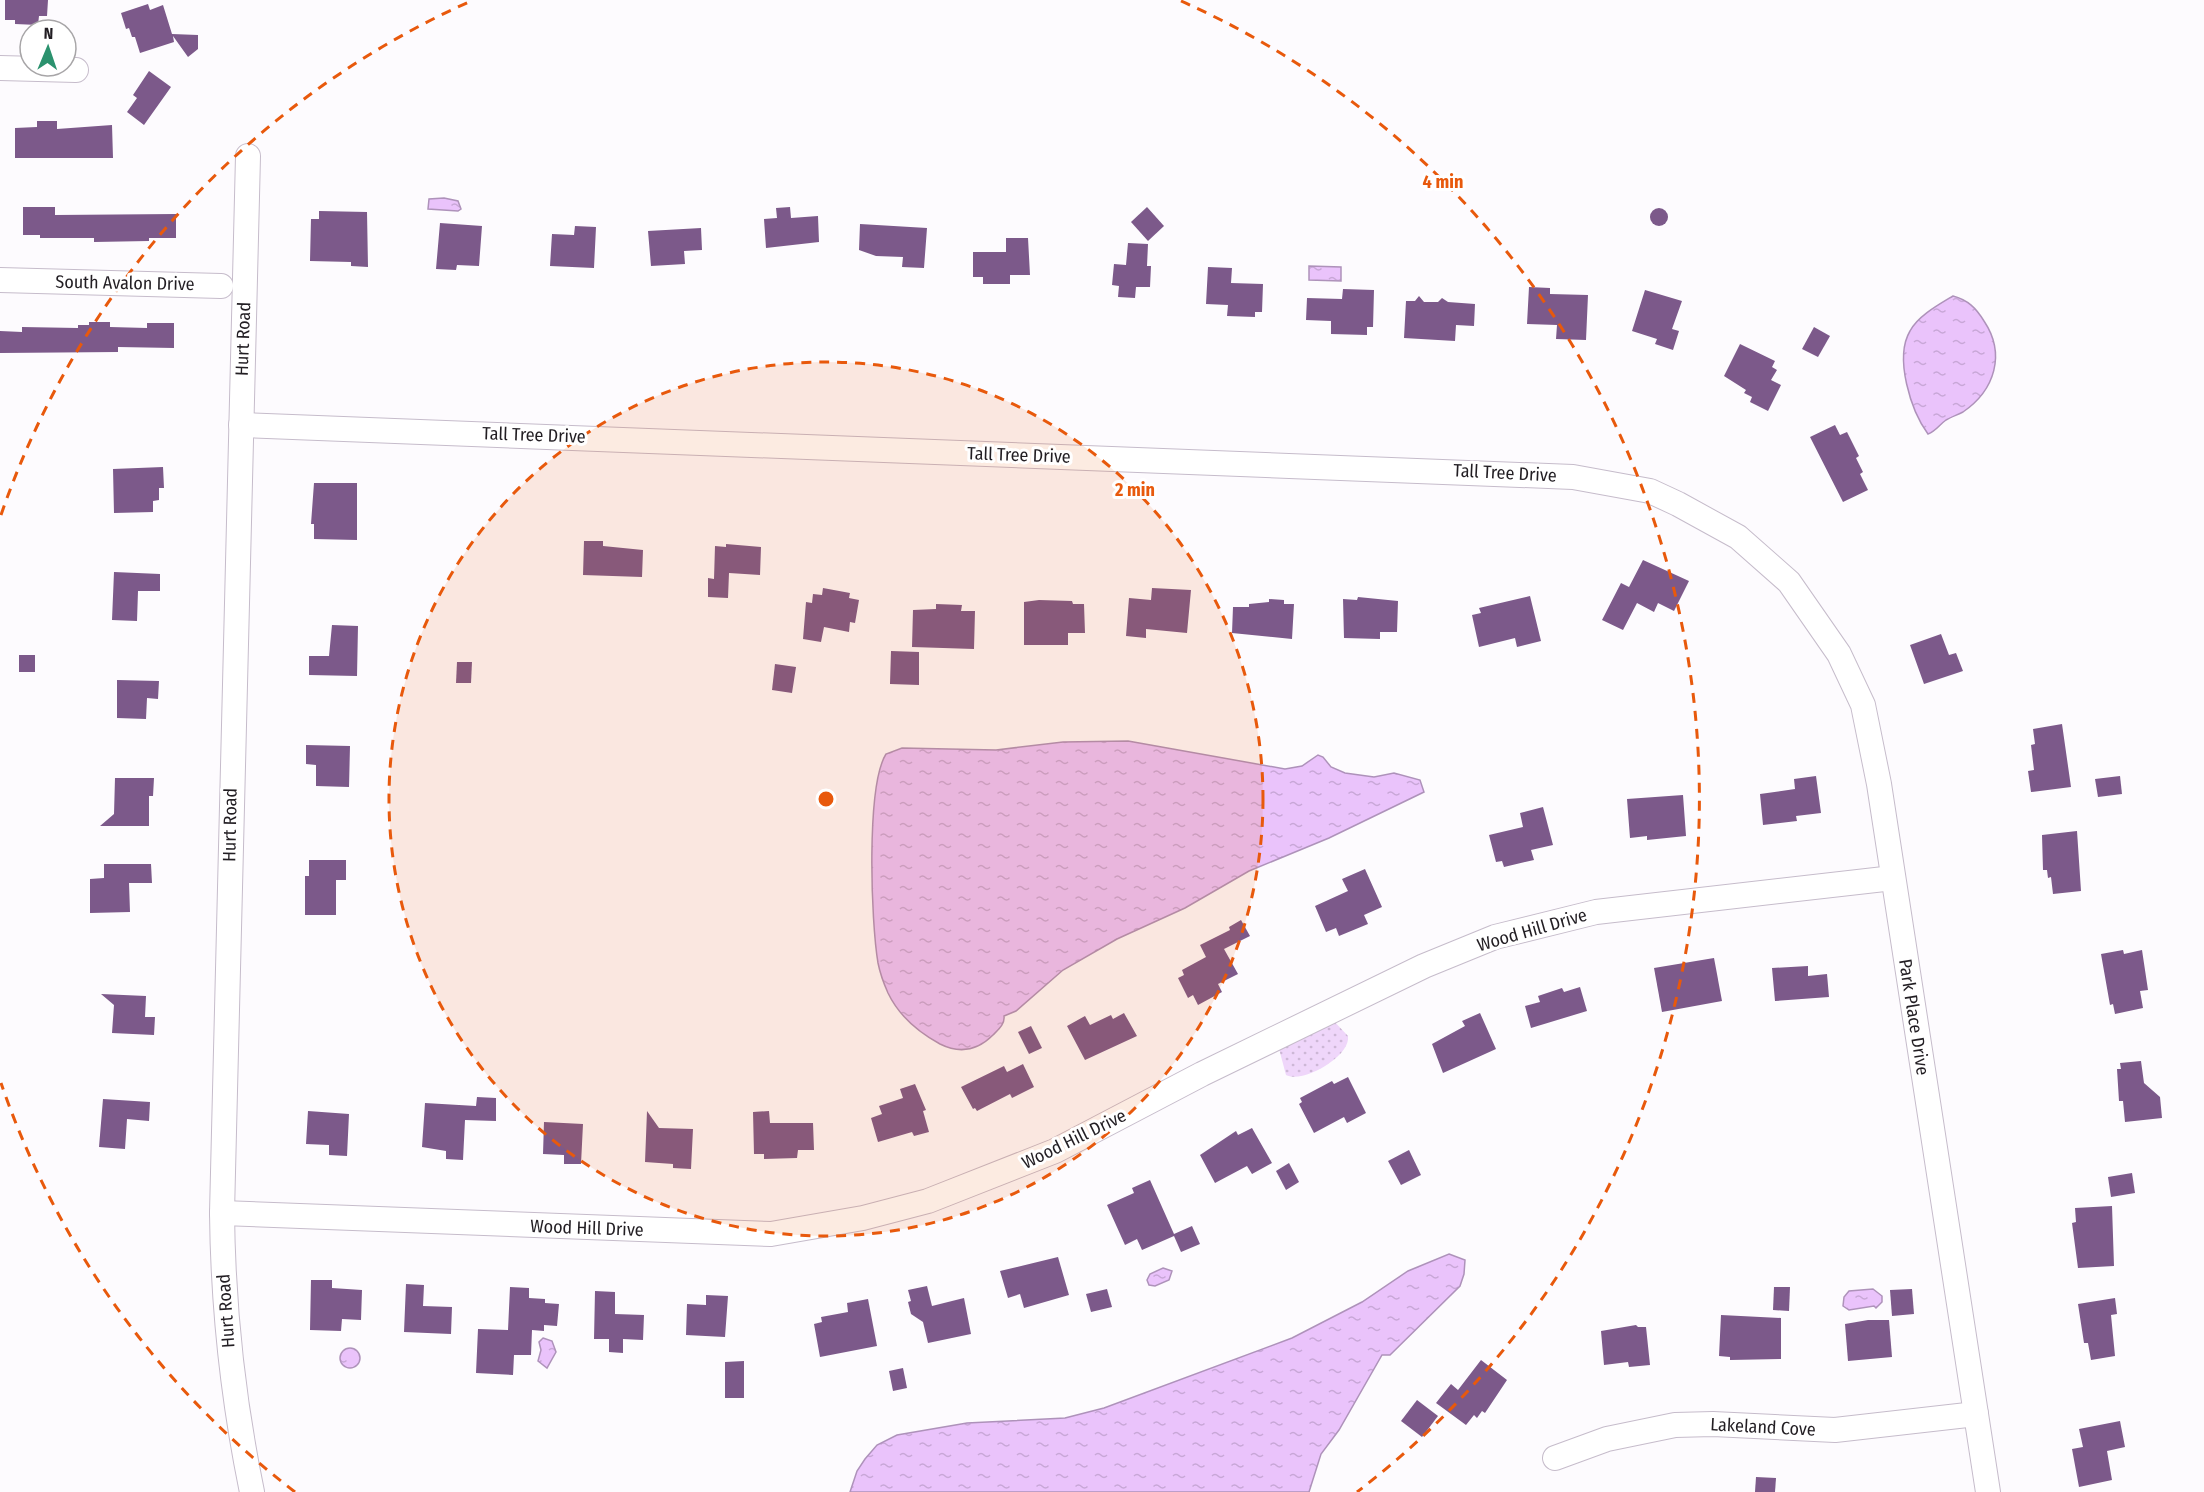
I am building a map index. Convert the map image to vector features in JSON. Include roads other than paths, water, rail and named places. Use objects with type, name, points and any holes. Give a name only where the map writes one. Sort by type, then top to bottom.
[{"type":"street","points":[[0,68],[18,68]]},
{"type":"street","name":"Hurt Road","points":[[248,156],[222,1213],[225,1301],[233,1388],[252,1492]]},
{"type":"street","name":"South Avalon Drive","points":[[0,280],[221,286]]},
{"type":"street","name":"Tall Tree Drive","points":[[241,425],[1573,477],[1650,491],[1715,523],[1774,567]]},
{"type":"street","name":"Park Place Drive","points":[[1774,567],[1789,582],[1822,627],[1839,654],[1863,705],[1877,773],[1988,1492]]},
{"type":"street","name":"Wood Hill Drive","points":[[222,1213],[771,1234],[821,1226],[928,1201],[1055,1151],[1202,1074],[1424,966],[1506,933],[1596,912],[1893,878]]},
{"type":"street","name":"Lakeland Cove","points":[[1555,1458],[1606,1439],[1675,1425],[1713,1424],[1835,1430],[1976,1414]]},
{"type":"water","points":[[444,198],[458,201],[461,209],[458,211],[428,209],[429,199]]},
{"type":"water","points":[[1309,266],[1341,267],[1341,281],[1309,280]]},
{"type":"water","points":[[1953,296],[1971,305],[1991,333],[1995,358],[1994,371],[1990,382],[1974,403],[1928,434],[1916,412],[1907,384],[1904,369],[1905,342],[1918,320]]},
{"type":"water","points":[[1128,741],[1285,769],[1302,766],[1318,755],[1323,757],[1331,767],[1345,773],[1374,777],[1394,773],[1420,780],[1424,792],[1329,838],[1249,871],[1185,908],[1117,939],[1063,970],[1016,1011],[1004,1016],[1004,1022],[981,1045],[968,1049],[954,1049],[924,1034],[903,1016],[892,1001],[878,963],[873,918],[873,823],[875,794],[886,754],[902,748],[996,750],[1063,742]]},
{"type":"water","points":[[1449,1254],[1465,1260],[1460,1286],[1390,1355],[1382,1355],[1339,1430],[1321,1454],[1309,1492],[850,1492],[857,1471],[865,1459],[877,1445],[897,1435],[967,1423],[1065,1418],[1104,1408],[1292,1338],[1362,1302],[1408,1271]]},
{"type":"water","points":[[1163,1268],[1172,1271],[1169,1280],[1155,1286],[1149,1285],[1147,1280],[1150,1274]]},
{"type":"water","points":[[1873,1289],[1882,1296],[1882,1302],[1876,1308],[1874,1306],[1849,1310],[1843,1306],[1844,1297],[1849,1291]]},
{"type":"water","points":[[543,1338],[552,1341],[556,1352],[547,1368],[538,1361],[541,1350],[539,1342]]},
{"type":"water","points":[[350,1348],[357,1351],[360,1358],[357,1365],[350,1368],[343,1365],[340,1358],[343,1351]]}]
